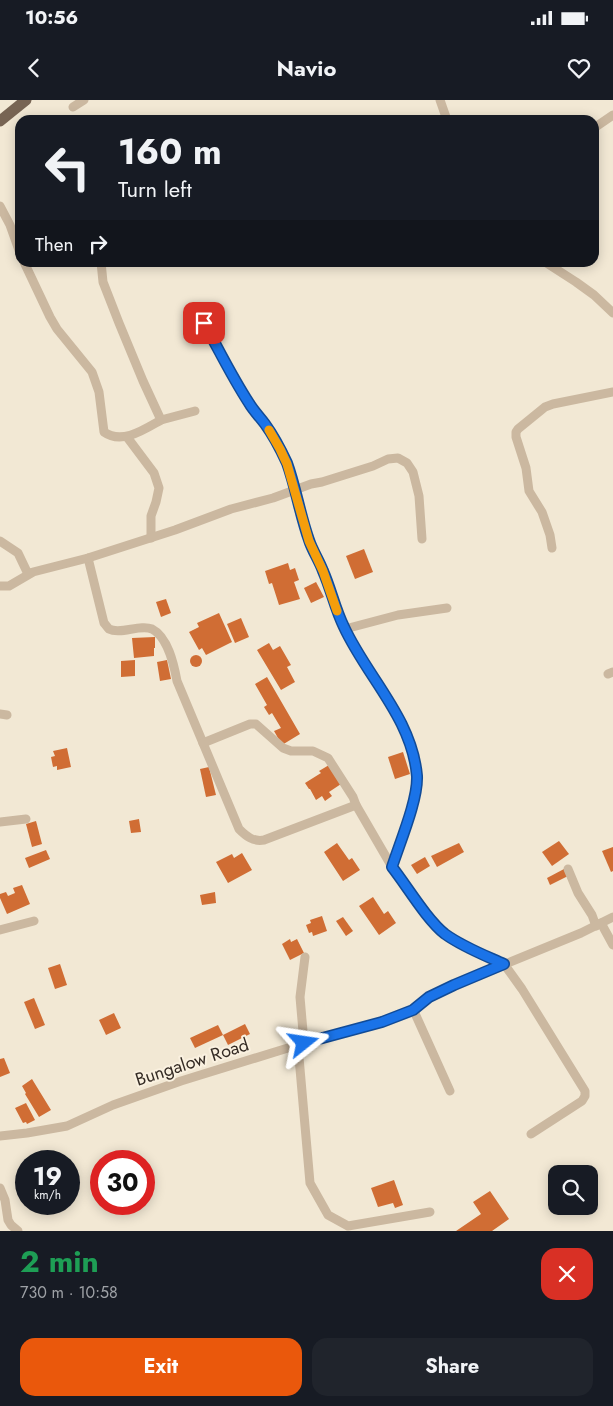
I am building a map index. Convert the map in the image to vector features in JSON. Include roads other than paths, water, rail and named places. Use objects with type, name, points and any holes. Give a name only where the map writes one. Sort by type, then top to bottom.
[{"type":"main road","points":[[0,121],[26,100]]},
{"type":"street","points":[[73,107],[84,100]]},
{"type":"street","points":[[440,100],[445,115]]},
{"type":"street","points":[[599,125],[613,115]]},
{"type":"street","points":[[0,206],[10,224],[15,238]]},
{"type":"street","points":[[26,267],[57,329],[92,372],[100,392],[106,434],[127,437],[161,420],[195,411]]},
{"type":"street","points":[[102,267],[103,282],[161,420]]},
{"type":"street","points":[[552,267],[594,295],[613,313]]},
{"type":"street","points":[[204,323],[237,383],[280,449],[296,491],[309,541],[323,571],[345,629],[372,676],[401,720],[409,741],[417,777],[415,796],[392,867]]},
{"type":"street","points":[[552,548],[550,535],[542,512],[529,491],[526,468],[516,432],[545,408],[553,404],[613,392]]},
{"type":"street","points":[[127,437],[154,472],[159,488],[151,516],[151,538]]},
{"type":"street","points":[[0,586],[9,586],[28,574],[40,570],[88,558],[151,538],[231,509],[273,498],[311,484],[373,466],[388,458],[398,458],[407,463],[413,472],[418,496],[422,539]]},
{"type":"street","points":[[0,540],[18,553],[28,574]]},
{"type":"street","points":[[88,558],[104,623],[109,629],[117,631],[133,628],[150,628],[158,634],[172,658],[177,680],[203,743],[239,829],[246,837],[257,841],[356,805]]},
{"type":"street","points":[[345,629],[398,615],[447,608]]},
{"type":"street","points":[[203,743],[250,724],[256,724],[282,748],[292,751],[313,751],[328,758],[353,797],[392,867],[429,916],[444,933],[462,945],[504,964],[585,1091],[582,1101],[532,1134]]},
{"type":"street","points":[[0,822],[26,820]]},
{"type":"street","points":[[568,869],[578,893],[613,945]]},
{"type":"street","name":"Bungalow Road","points":[[0,1136],[67,1126],[113,1105],[181,1081],[301,1044],[382,1022],[413,1010],[429,997],[599,925],[613,917]]},
{"type":"street","points":[[0,930],[34,921]]},
{"type":"street","points":[[305,956],[300,997],[301,1044],[310,1183],[328,1215],[349,1229],[430,1212]]},
{"type":"street","points":[[413,1010],[450,1091]]},
{"type":"street","points":[[0,1188],[5,1200],[8,1220],[18,1231]]}]
